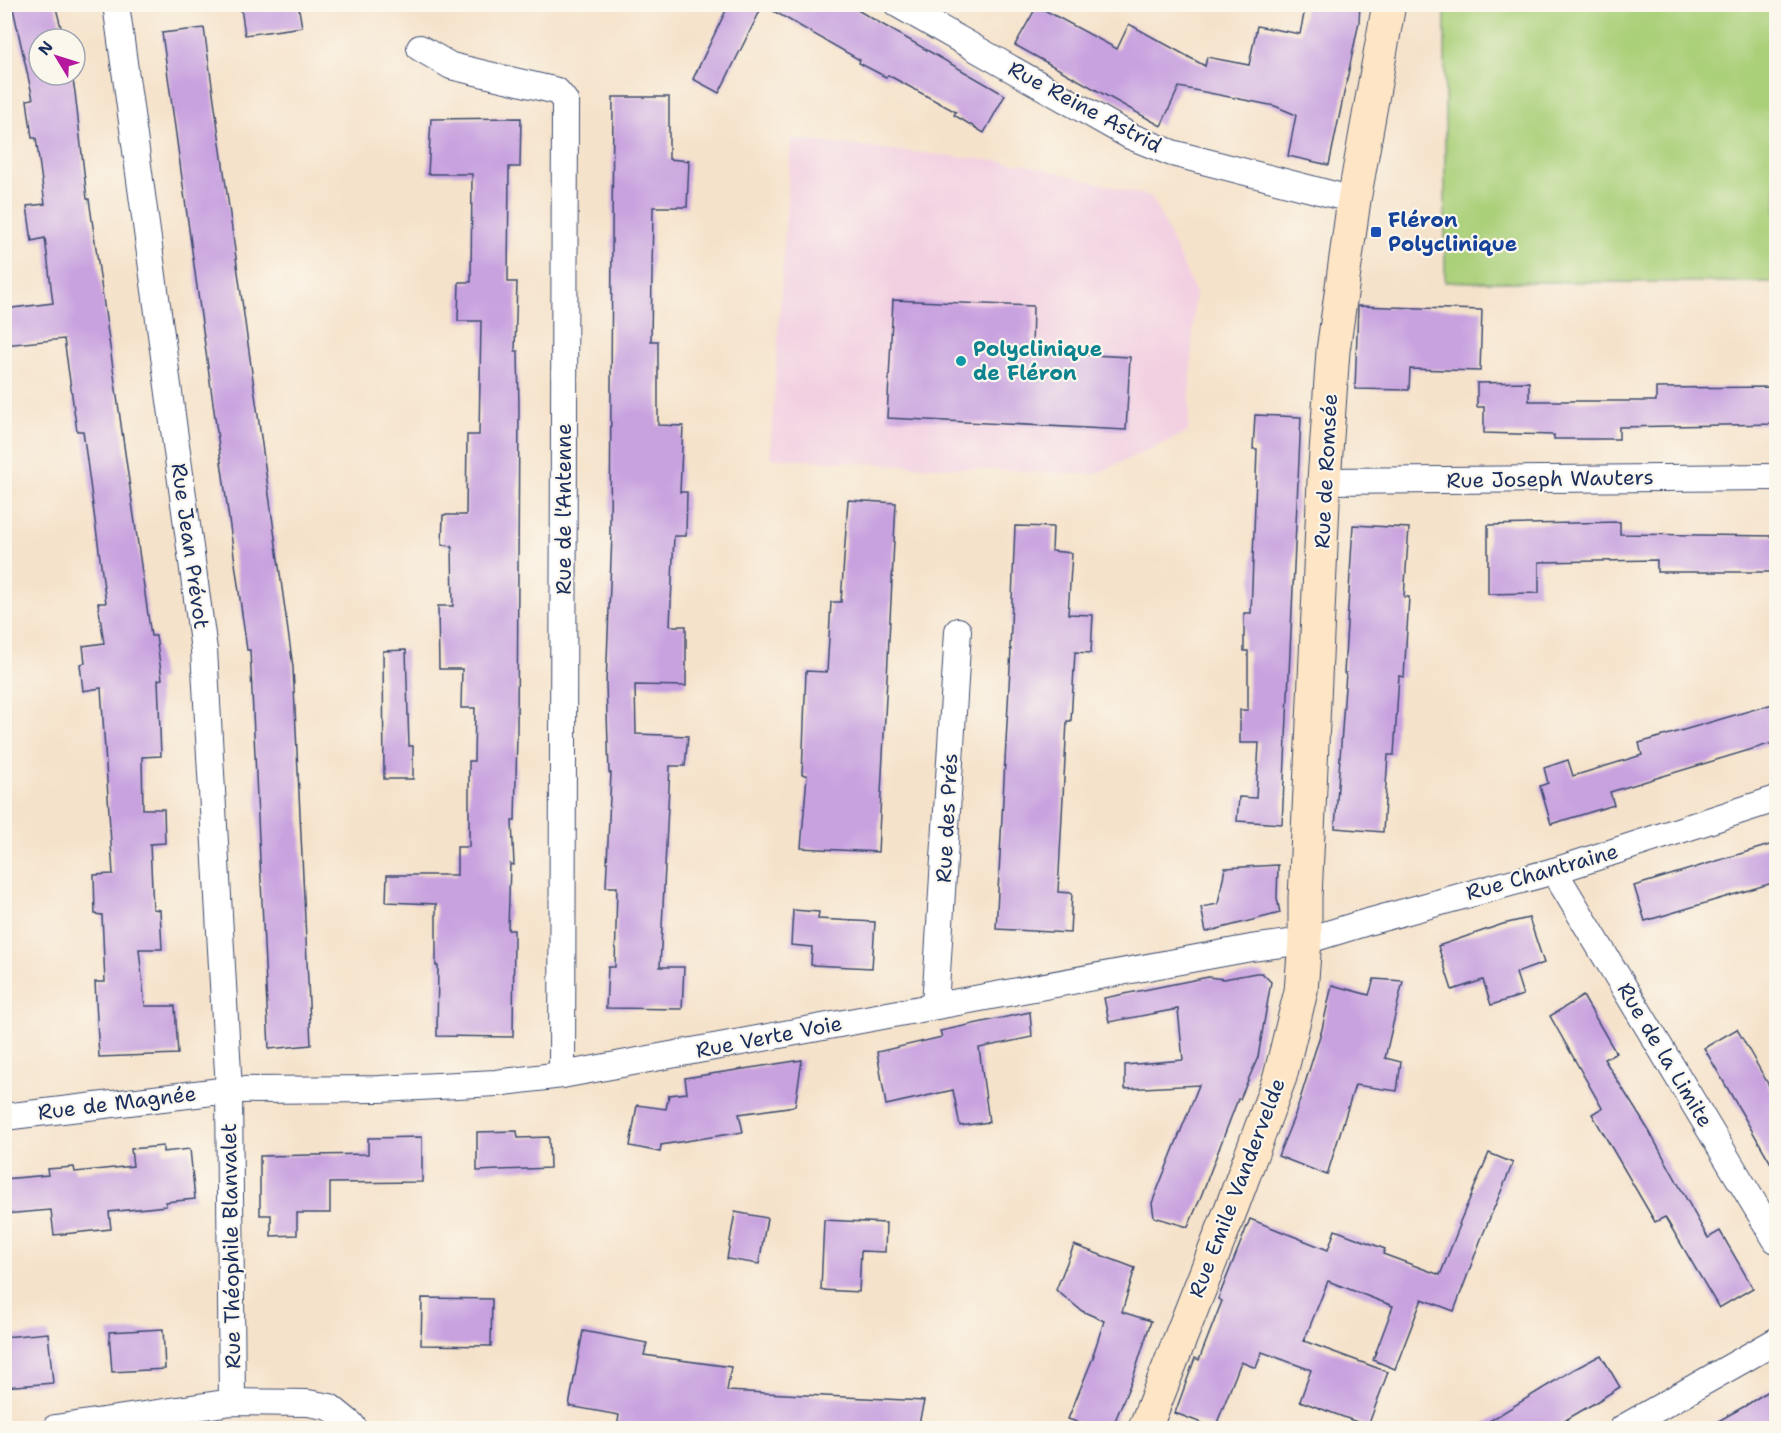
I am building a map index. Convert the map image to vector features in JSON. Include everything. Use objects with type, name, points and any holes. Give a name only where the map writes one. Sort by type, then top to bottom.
[{"type":"main road","name":"Rue de Romsée","points":[[1305,941],[1324,482],[1333,351],[1354,200],[1389,4]]},
{"type":"main road","name":"Rue Emile Vandervelde","points":[[1145,1428],[1280,1077],[1301,991],[1305,941]]},
{"type":"street","name":"Rue Jean Prévot","points":[[116,4],[204,650],[229,1090]]},
{"type":"street","name":"Rue Reine Astrid","points":[[897,4],[1130,136],[1172,153],[1354,200]]},
{"type":"street","name":"Rue de l'Antenne","points":[[420,48],[451,66],[557,91],[564,101],[562,1075]]},
{"type":"street","name":"Rue Joseph Wauters","points":[[1324,482],[1776,477]]},
{"type":"street","name":"Rue des Prés","points":[[935,1006],[958,631]]},
{"type":"street","name":"Rue Chantraine","points":[[1305,941],[1554,871],[1776,799]]},
{"type":"street","name":"Rue de la Limite","points":[[1554,871],[1773,1224]]},
{"type":"street","name":"Rue Verte Voie","points":[[229,1090],[380,1089],[496,1083],[562,1075],[1251,948],[1305,941]]},
{"type":"street","name":"Rue de Magnée","points":[[4,1117],[229,1090]]},
{"type":"street","name":"Rue Théophile Blanvalet","points":[[229,1090],[232,1402]]},
{"type":"street","points":[[1623,1428],[1776,1341]]},
{"type":"street","points":[[55,1428],[232,1402],[308,1403],[330,1407],[354,1428]]},
{"type":"shaded area","points":[[791,139],[1025,164],[1152,197],[1195,292],[1188,432],[1093,475],[770,458]]},
{"type":"green space","points":[[1445,5],[1776,5],[1776,282],[1445,282]]},
{"type":"building","points":[[12,4],[55,4],[61,27],[27,27],[27,72]]},
{"type":"building","points":[[262,4],[298,4],[302,27],[245,35],[241,8]]},
{"type":"building","points":[[729,4],[847,4],[1005,95],[984,133],[954,115],[956,112],[888,75],[886,77],[859,63],[860,60],[763,5],[719,93],[693,79]]},
{"type":"building","points":[[1306,4],[1360,4],[1359,22],[1329,165],[1288,156],[1296,115],[1275,106],[1179,87],[1161,126],[1015,45],[1037,6],[1117,49],[1129,24],[1205,66],[1207,57],[1249,65],[1257,26],[1300,34]]},
{"type":"building","points":[[204,28],[293,667],[311,1045],[269,1049],[250,650],[247,650],[162,33]]},
{"type":"building","points":[[30,87],[74,87],[87,199],[89,199],[151,636],[156,636],[162,679],[158,680],[161,756],[142,757],[143,809],[164,809],[165,843],[150,844],[153,909],[160,910],[162,949],[139,949],[145,1006],[175,1006],[178,1054],[99,1057],[95,982],[105,982],[102,915],[95,914],[94,875],[113,874],[101,688],[83,691],[80,664],[85,663],[83,646],[104,643],[98,603],[106,603],[83,431],[77,431],[64,339],[4,345],[4,309],[53,303],[45,238],[32,241],[27,206],[45,204],[36,138],[32,138],[27,100],[33,99]]},
{"type":"building","points":[[613,97],[669,97],[669,159],[689,161],[687,207],[653,207],[651,341],[658,341],[658,425],[683,426],[680,492],[687,492],[686,536],[674,536],[670,626],[686,626],[686,686],[635,685],[636,734],[688,736],[685,766],[670,766],[660,967],[684,967],[682,1009],[606,1008],[608,967],[615,967],[617,887],[606,887],[611,773],[609,773],[606,684],[612,535],[610,535]]},
{"type":"building","points":[[521,118],[520,167],[509,167],[508,282],[517,282],[515,351],[518,351],[519,407],[517,734],[515,821],[512,821],[514,865],[510,864],[508,930],[514,930],[513,1037],[437,1036],[436,904],[386,902],[387,875],[457,875],[457,847],[469,847],[469,761],[474,761],[475,708],[461,708],[462,669],[439,669],[438,606],[453,606],[452,546],[442,545],[443,515],[466,515],[467,435],[479,435],[481,321],[458,321],[459,282],[471,282],[472,174],[428,174],[431,119]]},
{"type":"building","name":"Polyclinique de Fléron","points":[[893,300],[1033,306],[1032,352],[1130,357],[1126,430],[887,418]]},
{"type":"building","points":[[1358,306],[1482,310],[1480,371],[1410,369],[1409,390],[1355,389]]},
{"type":"building","points":[[1529,382],[1529,401],[1656,401],[1656,388],[1776,387],[1776,424],[1619,427],[1619,439],[1554,439],[1554,435],[1484,433],[1484,407],[1477,407],[1477,383]]},
{"type":"building","points":[[1255,415],[1301,417],[1282,824],[1237,821],[1239,797],[1256,798],[1259,743],[1240,743],[1240,710],[1248,710],[1248,651],[1244,651],[1244,613],[1251,613],[1257,449],[1253,449]]},
{"type":"building","points":[[848,500],[896,503],[878,852],[801,848],[807,775],[802,775],[806,671],[827,672],[831,602],[841,602]]},
{"type":"building","points":[[1620,522],[1620,534],[1776,536],[1776,572],[1657,572],[1657,560],[1539,562],[1539,593],[1488,594],[1488,525]]},
{"type":"building","points":[[1353,525],[1409,528],[1404,597],[1409,597],[1404,677],[1399,676],[1394,755],[1388,755],[1383,832],[1335,828]]},
{"type":"building","points":[[1015,526],[1053,527],[1052,551],[1072,553],[1068,614],[1093,615],[1091,653],[1075,652],[1071,721],[1067,721],[1058,892],[1072,893],[1070,933],[996,929]]},
{"type":"building","points":[[406,650],[409,746],[413,746],[413,779],[384,779],[383,651]]},
{"type":"building","points":[[1776,703],[1776,742],[1610,792],[1614,805],[1551,824],[1540,786],[1548,783],[1544,768],[1568,760],[1573,776],[1642,755],[1639,743]]},
{"type":"building","points":[[1776,843],[1776,882],[1645,921],[1634,886]]},
{"type":"building","points":[[1278,865],[1277,898],[1280,913],[1206,932],[1201,907],[1218,904],[1225,868]]},
{"type":"building","points":[[793,910],[819,912],[818,919],[875,922],[872,968],[811,965],[812,947],[791,945]]},
{"type":"building","points":[[1529,918],[1544,963],[1516,973],[1523,995],[1491,1005],[1483,980],[1452,990],[1438,946],[1503,924]]},
{"type":"building","points":[[1262,973],[1271,982],[1258,1057],[1240,1099],[1238,1099],[1200,1199],[1188,1227],[1154,1217],[1152,1203],[1199,1085],[1125,1089],[1125,1065],[1183,1060],[1178,1009],[1109,1022],[1104,998],[1208,977],[1224,979]]},
{"type":"building","points":[[1374,979],[1403,981],[1385,1058],[1401,1062],[1397,1091],[1355,1085],[1327,1175],[1278,1156],[1296,1112],[1322,1029],[1332,985],[1369,995]]},
{"type":"building","points":[[1583,996],[1616,1053],[1604,1059],[1649,1131],[1708,1238],[1720,1231],[1753,1288],[1719,1308],[1665,1217],[1655,1222],[1592,1114],[1602,1108],[1550,1016]]},
{"type":"building","points":[[1030,1012],[1032,1037],[979,1048],[989,1122],[960,1126],[953,1090],[886,1105],[877,1052],[942,1037],[940,1031]]},
{"type":"building","points":[[1737,1029],[1776,1098],[1776,1172],[1704,1048]]},
{"type":"building","points":[[802,1060],[795,1106],[739,1114],[743,1132],[661,1145],[660,1152],[630,1146],[637,1105],[666,1109],[669,1095],[687,1093],[685,1078]]},
{"type":"building","points":[[517,1131],[518,1138],[549,1137],[550,1168],[477,1171],[477,1132]]},
{"type":"building","points":[[422,1137],[422,1182],[330,1183],[330,1213],[297,1213],[297,1235],[271,1236],[271,1215],[260,1215],[260,1156],[368,1154],[368,1138]]},
{"type":"building","points":[[163,1146],[163,1152],[190,1149],[195,1199],[166,1202],[166,1206],[109,1212],[111,1229],[54,1235],[51,1210],[4,1214],[4,1179],[48,1175],[47,1169],[74,1167],[75,1172],[133,1166],[131,1149]]},
{"type":"building","points":[[1489,1153],[1513,1163],[1454,1311],[1422,1299],[1395,1369],[1373,1360],[1393,1306],[1328,1281],[1304,1341],[1388,1372],[1368,1426],[1300,1401],[1311,1370],[1262,1352],[1256,1368],[1241,1362],[1215,1428],[1175,1413],[1195,1358],[1199,1360],[1222,1301],[1218,1299],[1250,1219],[1328,1250],[1335,1230],[1385,1249],[1383,1254],[1440,1275]]},
{"type":"building","points":[[735,1212],[767,1218],[759,1264],[727,1259]]},
{"type":"building","points":[[824,1220],[886,1223],[885,1252],[861,1251],[859,1292],[821,1290]]},
{"type":"building","points":[[1074,1245],[1135,1268],[1122,1312],[1151,1321],[1134,1375],[1112,1428],[1096,1428],[1068,1419],[1094,1355],[1104,1321],[1082,1311],[1056,1290]]},
{"type":"building","points":[[422,1298],[492,1299],[491,1346],[421,1345]]},
{"type":"building","points":[[163,1329],[165,1369],[112,1372],[109,1332]]},
{"type":"building","points":[[583,1331],[647,1343],[644,1355],[731,1367],[727,1391],[924,1401],[918,1428],[617,1428],[619,1415],[569,1406]]},
{"type":"building","points":[[48,1333],[53,1383],[4,1387],[4,1337]]},
{"type":"building","points":[[1601,1355],[1620,1387],[1593,1404],[1552,1428],[1478,1428],[1573,1370]]},
{"type":"building","points":[[1776,1386],[1776,1428],[1706,1428],[1745,1406]]},
{"type":"place","name":"Fléron Polyclinique","points":[[1376,232]]},
{"type":"place","name":"Polyclinique de Fléron","points":[[961,361]]}]
